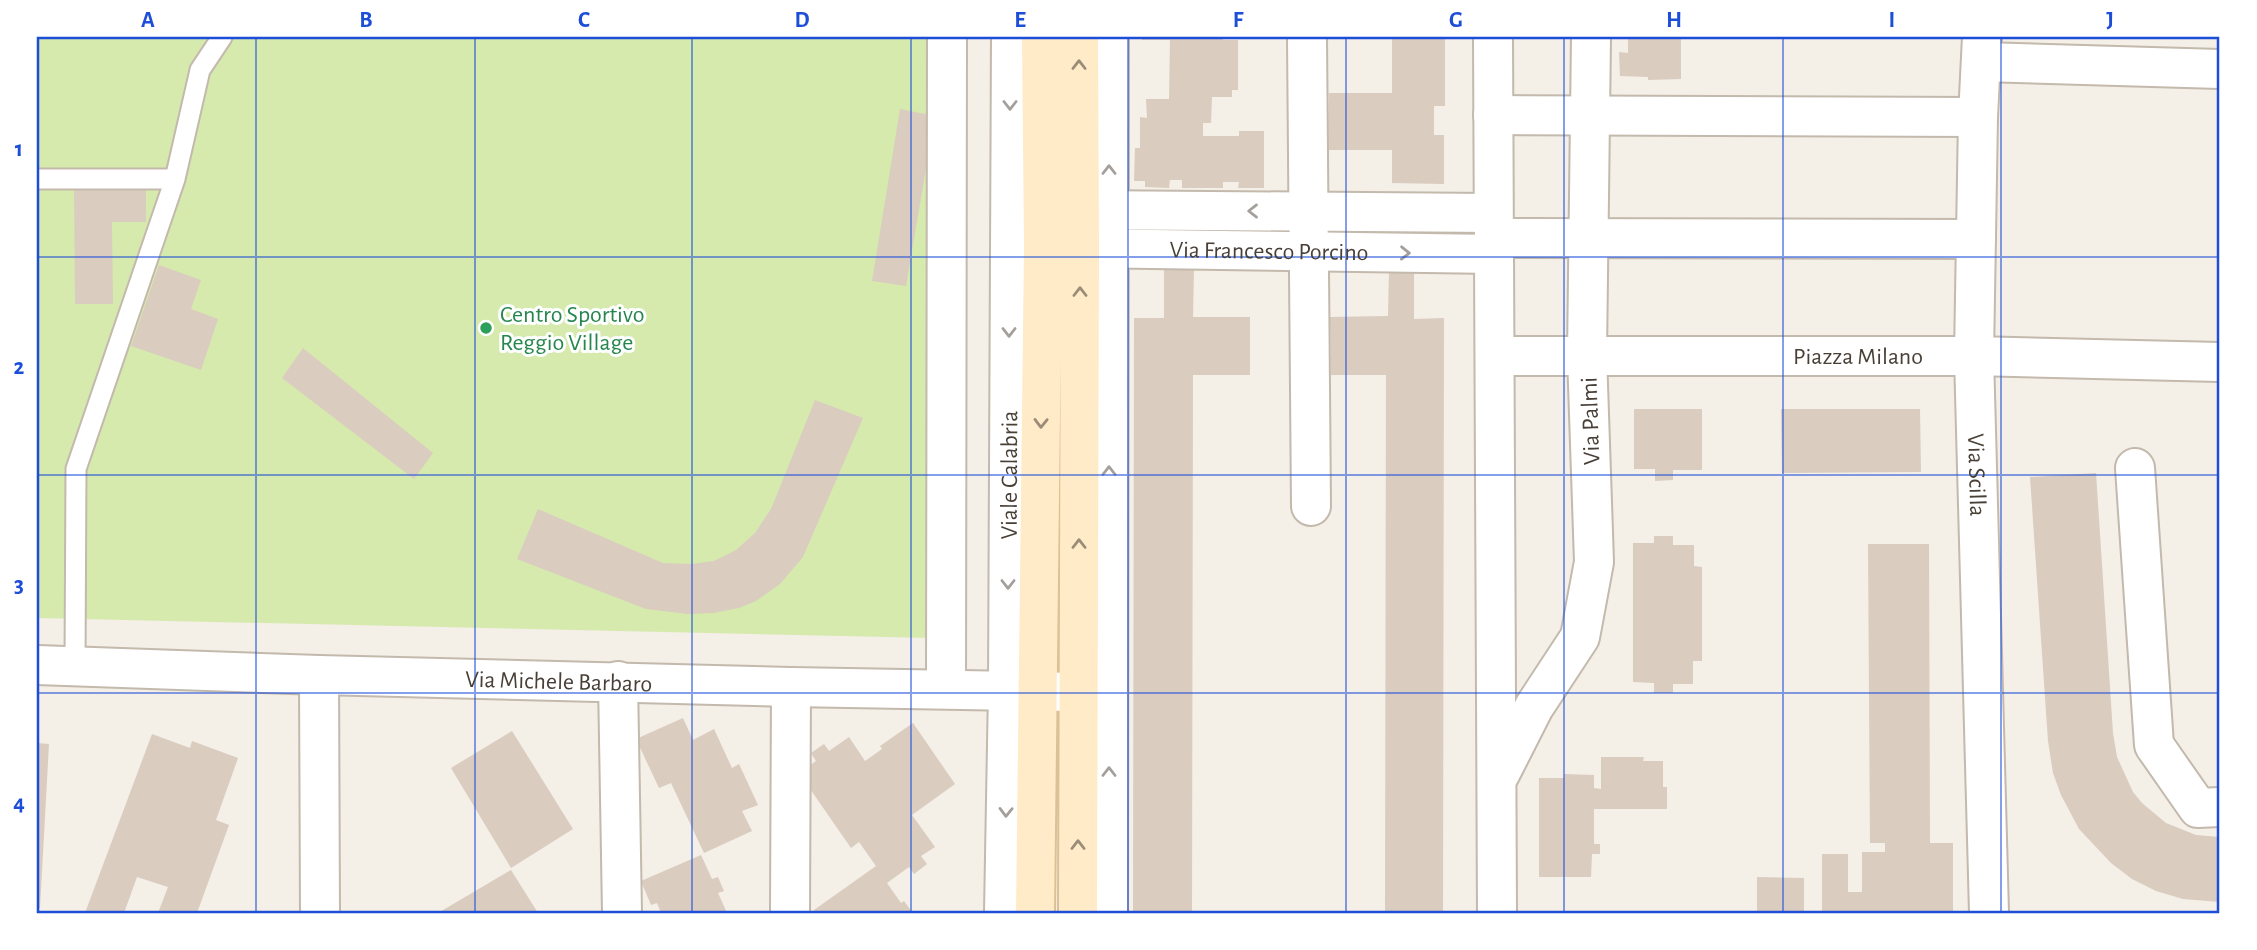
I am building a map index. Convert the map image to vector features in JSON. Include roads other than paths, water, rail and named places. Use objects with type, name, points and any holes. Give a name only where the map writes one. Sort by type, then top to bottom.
[{"type":"main road","name":"Viale Calabria","points":[[1035,913],[1023,690],[1043,247],[1041,37]]},
{"type":"main road","points":[[1078,913],[1079,692],[1094,248],[1094,209],[1079,37]]},
{"type":"street","points":[[946,689],[947,37]]},
{"type":"street","name":"Viale Calabria","points":[[1004,913],[1023,690],[1011,37]]},
{"type":"street","points":[[1094,209],[1109,37]]},
{"type":"street","points":[[1307,37],[1311,506]]},
{"type":"street","name":"Via Palmi","points":[[1493,37],[1497,913]]},
{"type":"street","name":"Via Palmi","points":[[1496,781],[1534,706],[1580,637],[1594,562],[1587,355],[1591,37]]},
{"type":"street","points":[[1982,49],[2220,69]]},
{"type":"street","name":"Via Scilla","points":[[1982,49],[1978,117],[1974,356],[1989,913]]},
{"type":"street","points":[[1493,115],[1978,117]]},
{"type":"street","name":"Via Francesco Porcino","points":[[1043,209],[1309,211],[1493,235]]},
{"type":"street","points":[[1493,235],[1589,238],[1976,239]]},
{"type":"street","name":"Via Francesco Porcino","points":[[1043,247],[1308,252],[1493,235]]},
{"type":"street","points":[[1094,248],[1108,913]]},
{"type":"street","name":"Piazza Milano","points":[[1496,356],[1974,356],[2220,362]]},
{"type":"street","points":[[2135,468],[2154,745],[2198,808],[2220,807]]},
{"type":"street","name":"Via Michele Barbaro","points":[[37,665],[319,675],[1079,692]]},
{"type":"street","points":[[319,675],[320,913]]},
{"type":"street","points":[[618,681],[622,913]]},
{"type":"street","points":[[790,687],[790,913]]},
{"type":"lane","points":[[75,666],[76,469],[175,179],[201,70],[222,37]]},
{"type":"lane","points":[[37,179],[175,179]]},
{"type":"place","name":"Centro Sportivo Reggio Village","points":[[486,328]]}]
